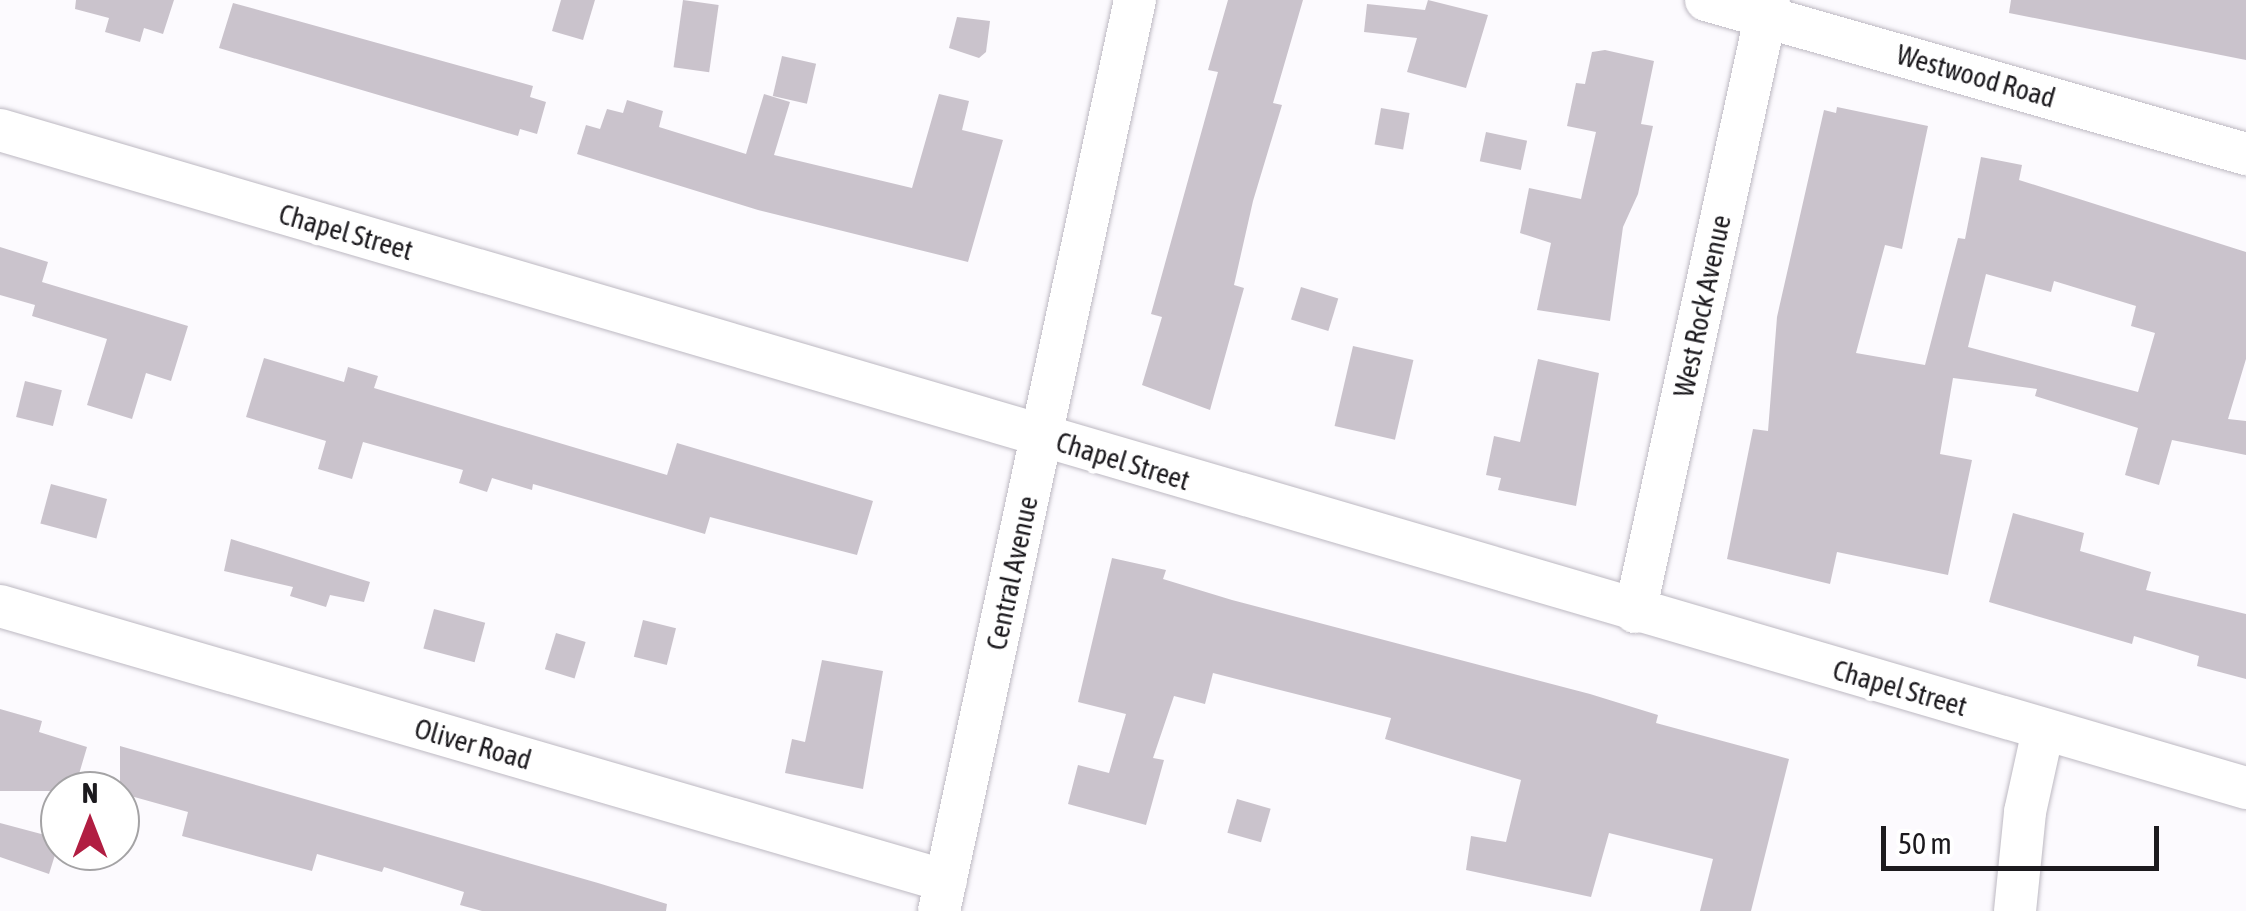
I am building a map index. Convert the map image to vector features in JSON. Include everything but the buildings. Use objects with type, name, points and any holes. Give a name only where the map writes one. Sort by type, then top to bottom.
[{"type":"street","name":"Central Avenue","points":[[942,896],[1135,0]]},
{"type":"street","name":"Westwood Road","points":[[1706,0],[1767,8],[2246,154]]},
{"type":"street","name":"West Rock Avenue","points":[[1635,612],[1767,8]]},
{"type":"street","name":"Chapel Street","points":[[0,130],[2246,788]]},
{"type":"street","name":"Oliver Road","points":[[0,606],[942,896]]},
{"type":"street","points":[[2015,911],[2025,812],[2043,730]]}]
